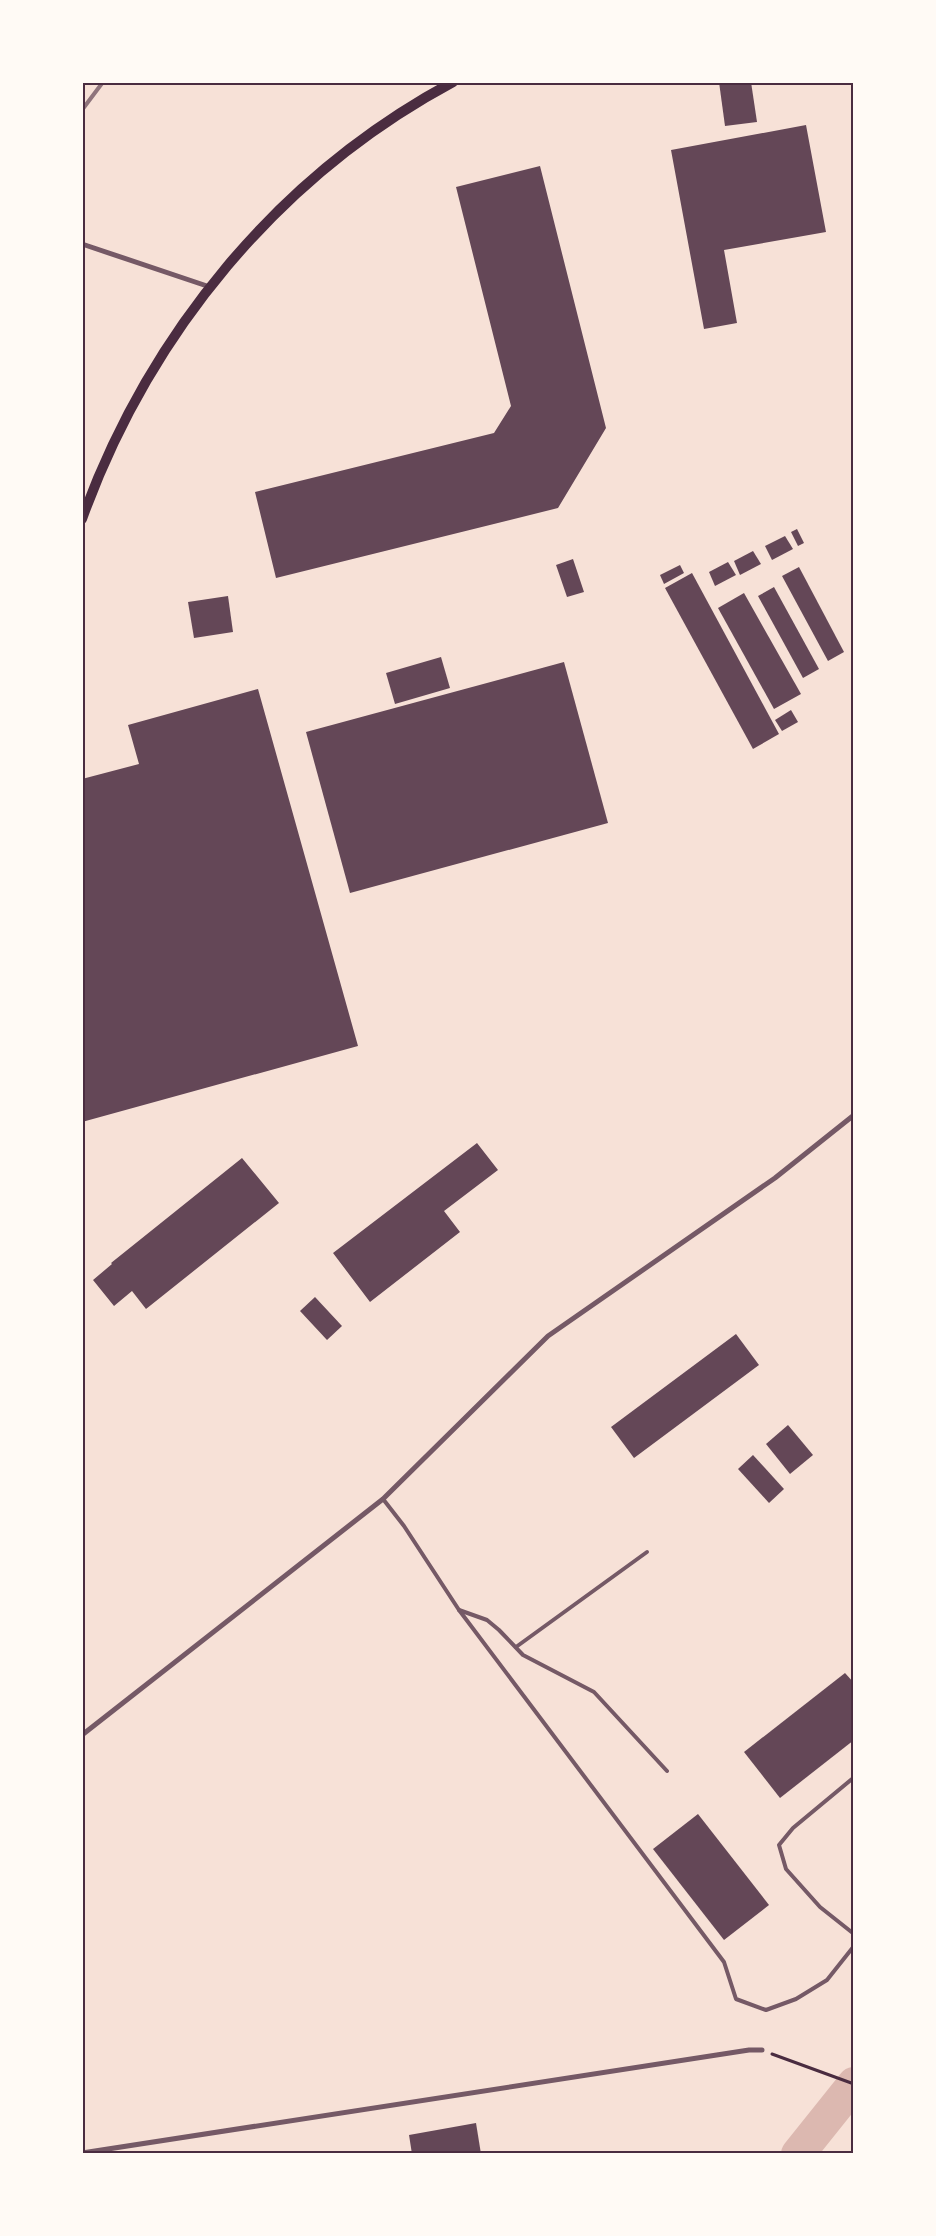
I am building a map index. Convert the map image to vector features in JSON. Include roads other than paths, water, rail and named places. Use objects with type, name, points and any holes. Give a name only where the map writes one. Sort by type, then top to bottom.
[{"type":"main road","points":[[82,519],[108,454],[130,409],[174,334],[210,287],[265,224],[310,182],[377,130],[428,96],[453,82]]},
{"type":"street","points":[[82,244],[210,287]]},
{"type":"street","points":[[82,1735],[383,1499],[548,1336],[774,1178],[854,1116]]},
{"type":"street","points":[[82,2153],[749,2050],[762,2050]]},
{"type":"lane","points":[[383,1499],[404,1526],[458,1610],[724,1962],[736,1999],[766,2010],[796,1999],[827,1980],[854,1946]]},
{"type":"lane","points":[[516,1647],[647,1552]]},
{"type":"lane","points":[[458,1610],[487,1620],[523,1655],[594,1692],[667,1771]]},
{"type":"lane","points":[[852,1779],[793,1828],[779,1845],[786,1869],[820,1907],[854,1934]]},
{"type":"waterway","points":[[798,2154],[854,2084]]},
{"type":"railway","points":[[82,110],[103,82]]}]
